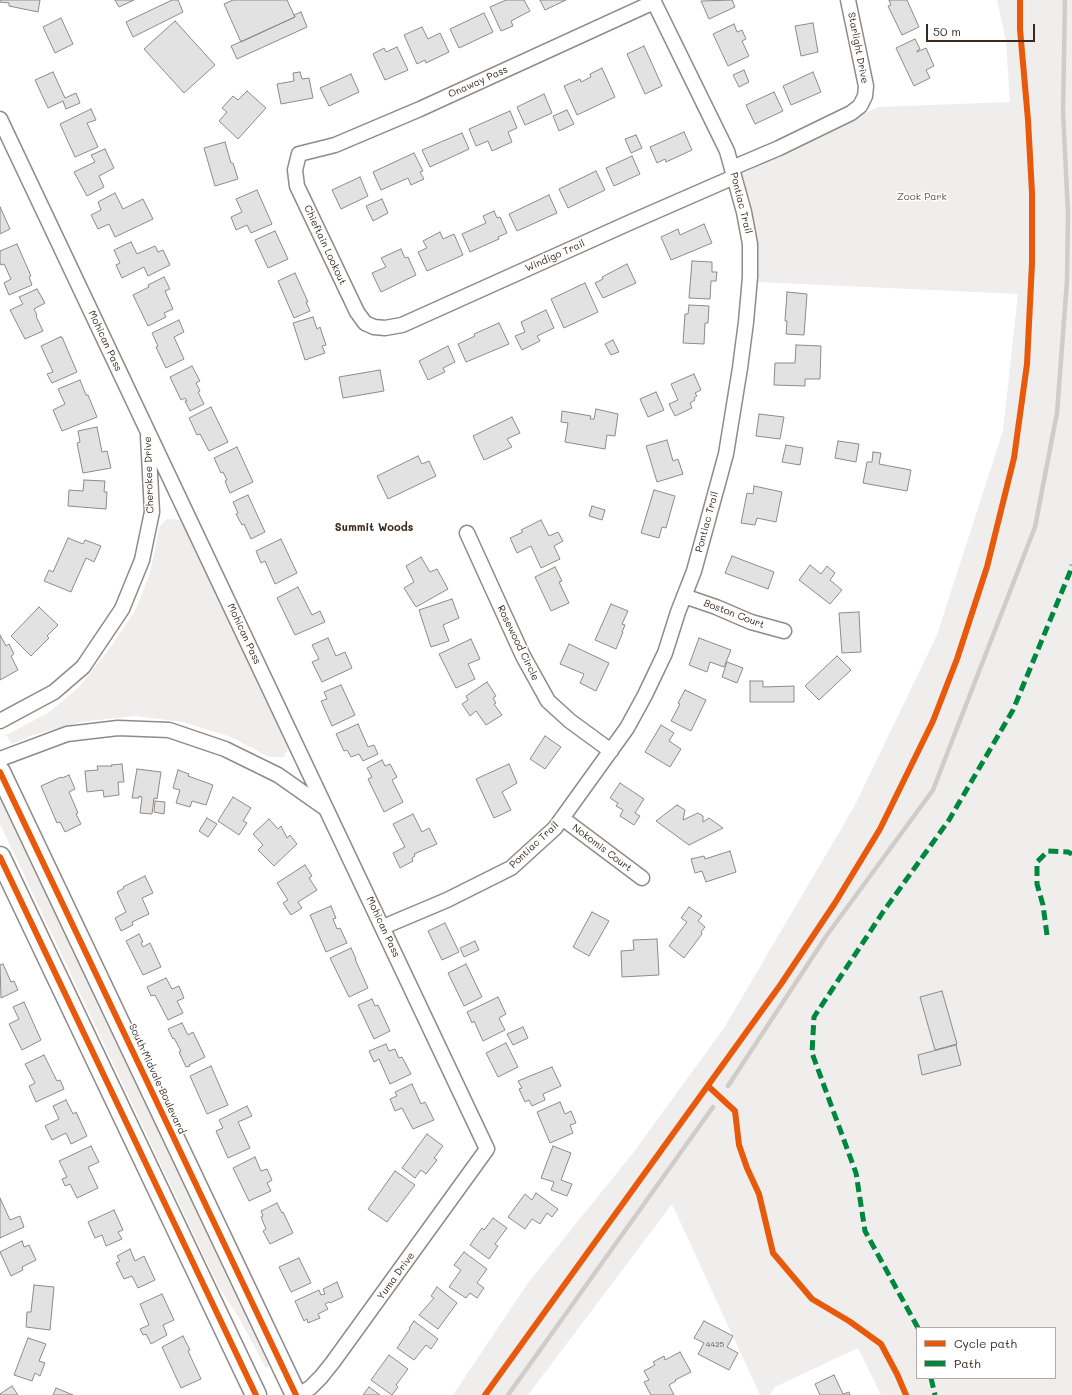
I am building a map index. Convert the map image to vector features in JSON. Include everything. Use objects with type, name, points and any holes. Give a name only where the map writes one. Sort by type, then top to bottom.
[{"type":"main road","name":"South Midvale Boulevard","points":[[0,772],[297,1395]]},
{"type":"main road","points":[[0,857],[256,1395]]},
{"type":"street","name":"Starlight Drive","points":[[848,0],[866,86],[865,96]]},
{"type":"street","name":"Onaway Pass","points":[[299,154],[335,145],[420,109],[654,1]]},
{"type":"street","name":"Pontiac Trail","points":[[383,927],[447,900],[510,868],[555,828],[627,728],[649,688],[665,653],[678,612],[694,571],[726,454],[746,322],[750,277],[750,244],[744,212],[723,145],[654,1]]},
{"type":"street","name":"Windigo Trail","points":[[374,327],[385,328],[402,324],[733,173],[779,148],[851,113],[860,106],[865,96]]},
{"type":"street","name":"Mohican Pass","points":[[0,119],[487,1149]]},
{"type":"street","name":"Chieftain Lookout","points":[[299,154],[295,170],[297,186],[357,312],[365,322],[374,327]]},
{"type":"street","name":"Cherokee Drive","points":[[0,721],[54,692],[83,667],[122,608],[142,560],[152,512],[148,430]]},
{"type":"street","name":"Rosewood Circle","points":[[468,533],[523,656],[548,701],[570,721],[611,751]]},
{"type":"street","name":"Boston Court","points":[[684,596],[716,607],[751,622],[784,631]]},
{"type":"street","points":[[0,759],[67,734],[118,728],[169,730],[225,749],[278,776],[326,810]]},
{"type":"street","name":"Nokomis Court","points":[[562,818],[642,878]]},
{"type":"street","name":"Yuma Drive","points":[[297,1395],[310,1388],[333,1362],[487,1149]]},
{"type":"shaded area","points":[[997,0],[1072,0],[1072,1395],[881,1395],[858,1348],[775,1387],[770,1395],[760,1395],[672,1204],[528,1395],[453,1395],[528,1283],[633,1153],[724,1028],[854,807],[937,635],[1003,431],[1018,294],[758,282],[758,240],[742,174],[878,107],[1010,102],[1006,41]]},
{"type":"shaded area","points":[[167,519],[181,520],[189,535],[288,749],[284,757],[269,757],[231,737],[183,722],[135,716],[80,722],[33,735],[12,744],[6,735],[48,713],[80,686],[110,648],[135,611],[149,576],[159,527]]},
{"type":"shaded area","points":[[0,799],[5,804],[272,1365],[266,1368],[238,1316],[218,1286],[0,824]]},
{"type":"building","points":[[0,0],[40,0],[38,12],[9,6],[9,3],[0,2]]},
{"type":"building","points":[[115,0],[134,0],[119,7]]},
{"type":"building","points":[[172,0],[178,0],[183,12],[133,37],[126,22]]},
{"type":"building","points":[[233,0],[287,0],[295,17],[241,42],[224,4]]},
{"type":"building","points":[[506,0],[524,0],[530,11],[511,21],[513,26],[501,31],[490,7]]},
{"type":"building","points":[[540,0],[566,0],[545,10]]},
{"type":"building","points":[[732,0],[735,7],[709,19],[701,1]]},
{"type":"building","points":[[889,0],[907,0],[919,27],[902,35],[888,6],[891,5]]},
{"type":"building","points":[[301,12],[307,27],[237,59],[231,46],[295,17],[294,15]]},
{"type":"building","points":[[484,13],[493,32],[459,48],[450,29]]},
{"type":"building","points":[[61,18],[73,44],[55,53],[43,27]]},
{"type":"building","points":[[175,21],[215,65],[184,93],[144,49]]},
{"type":"building","points":[[813,23],[818,52],[801,56],[795,26]]},
{"type":"building","points":[[734,24],[737,32],[742,30],[746,39],[742,41],[749,56],[728,66],[713,34]]},
{"type":"building","points":[[422,27],[428,39],[440,33],[449,52],[426,63],[425,60],[417,64],[404,35]]},
{"type":"building","points":[[915,39],[920,49],[917,52],[926,48],[934,66],[926,70],[930,78],[914,86],[896,48]]},
{"type":"building","points":[[644,46],[662,86],[645,94],[627,54]]},
{"type":"building","points":[[397,47],[408,70],[385,80],[373,54],[384,48],[386,52]]},
{"type":"building","points":[[602,68],[615,97],[577,115],[564,86],[580,79],[581,82],[591,77],[590,74]]},
{"type":"building","points":[[744,70],[749,82],[739,87],[733,75]]},
{"type":"building","points":[[53,72],[65,98],[76,93],[80,103],[66,109],[63,101],[48,108],[35,80]]},
{"type":"building","points":[[300,72],[302,79],[309,78],[313,98],[281,104],[277,84],[294,81],[293,73]]},
{"type":"building","points":[[813,72],[821,92],[791,105],[783,86]]},
{"type":"building","points":[[351,74],[359,92],[329,106],[320,88]]},
{"type":"building","points":[[247,91],[266,108],[238,139],[219,121],[227,112],[222,108],[233,96],[238,100]]},
{"type":"building","points":[[774,92],[783,111],[755,124],[746,105]]},
{"type":"building","points":[[544,94],[552,113],[525,125],[517,107]]},
{"type":"building","points":[[91,109],[96,120],[87,123],[98,147],[75,157],[60,124]]},
{"type":"building","points":[[567,110],[574,124],[559,131],[553,116]]},
{"type":"building","points":[[510,111],[517,128],[508,132],[512,142],[492,151],[488,141],[476,146],[469,129]]},
{"type":"building","points":[[684,132],[692,150],[666,162],[665,159],[657,163],[650,147]]},
{"type":"building","points":[[462,133],[469,149],[430,167],[422,150]]},
{"type":"building","points":[[636,135],[642,148],[631,153],[625,139]]},
{"type":"building","points":[[225,142],[231,163],[233,163],[238,179],[215,186],[204,148]]},
{"type":"building","points":[[105,149],[114,168],[99,176],[104,187],[87,196],[74,172],[95,162],[91,155]]},
{"type":"building","points":[[414,153],[423,171],[420,172],[424,179],[411,185],[408,178],[381,190],[373,172]]},
{"type":"building","points":[[632,156],[640,174],[614,186],[606,168]]},
{"type":"building","points":[[596,171],[605,190],[568,208],[559,189]]},
{"type":"building","points":[[360,177],[368,196],[341,209],[332,190]]},
{"type":"building","points":[[257,190],[272,224],[251,233],[247,225],[236,230],[231,217],[242,212],[236,199]]},
{"type":"building","points":[[115,193],[123,209],[143,199],[153,219],[115,237],[109,224],[98,229],[91,215],[101,210],[98,202]]},
{"type":"building","points":[[549,195],[557,213],[517,231],[509,214]]},
{"type":"building","points":[[382,199],[388,213],[373,221],[366,206]]},
{"type":"building","points":[[0,207],[10,229],[0,234]]},
{"type":"building","points":[[494,211],[497,218],[500,217],[507,233],[498,237],[499,239],[470,252],[462,234],[486,223],[483,216]]},
{"type":"building","points":[[704,224],[712,243],[671,260],[661,237],[678,229],[680,235]]},
{"type":"building","points":[[275,231],[288,259],[268,268],[255,240]]},
{"type":"building","points":[[440,232],[443,239],[454,234],[463,255],[427,271],[418,252],[427,248],[423,241]]},
{"type":"building","points":[[131,242],[137,254],[155,246],[158,252],[163,250],[170,265],[148,276],[144,267],[122,278],[116,265],[120,263],[114,250]]},
{"type":"building","points":[[17,244],[31,276],[29,277],[32,285],[9,295],[4,283],[11,279],[4,264],[1,265],[0,263],[0,251]]},
{"type":"building","points":[[401,249],[405,258],[408,257],[416,275],[381,292],[372,273],[386,267],[381,258]]},
{"type":"building","points":[[692,261],[712,262],[712,272],[717,272],[716,281],[711,281],[710,299],[689,298]]},
{"type":"building","points":[[627,264],[636,283],[603,298],[595,283],[603,279],[602,277]]},
{"type":"building","points":[[295,273],[308,302],[306,302],[310,311],[294,318],[278,281]]},
{"type":"building","points":[[164,277],[170,289],[165,291],[173,309],[164,313],[166,317],[148,326],[133,295]]},
{"type":"building","points":[[585,283],[598,312],[564,328],[551,299]]},
{"type":"building","points":[[37,289],[45,303],[34,309],[43,331],[25,339],[10,310],[23,304],[19,297]]},
{"type":"building","points":[[787,292],[807,294],[804,335],[786,334],[787,321],[785,321]]},
{"type":"building","points":[[689,305],[709,306],[708,323],[705,323],[704,344],[683,343],[685,314],[688,314]]},
{"type":"building","points":[[546,310],[554,328],[537,336],[540,341],[522,350],[515,336],[525,332],[521,322]]},
{"type":"building","points":[[313,317],[317,329],[320,327],[326,345],[322,346],[325,353],[305,360],[293,323]]},
{"type":"building","points":[[179,320],[184,332],[174,337],[184,359],[166,368],[156,347],[158,346],[152,333]]},
{"type":"building","points":[[499,323],[509,344],[466,362],[458,344],[475,336],[474,334]]},
{"type":"building","points":[[62,337],[77,372],[52,383],[47,374],[53,372],[41,346]]},
{"type":"building","points":[[613,340],[619,352],[611,355],[605,344]]},
{"type":"building","points":[[796,345],[821,346],[820,379],[805,379],[805,386],[774,385],[775,363],[795,363]]},
{"type":"building","points":[[448,346],[455,362],[443,368],[445,372],[428,380],[419,361]]},
{"type":"building","points":[[192,366],[200,381],[196,383],[200,391],[198,392],[204,404],[190,411],[185,401],[187,401],[185,398],[181,400],[170,377]]},
{"type":"building","points":[[380,370],[384,391],[343,398],[339,377]]},
{"type":"building","points":[[694,374],[701,390],[695,393],[697,396],[694,398],[695,400],[690,403],[692,408],[675,416],[669,404],[678,400],[671,384]]},
{"type":"building","points":[[80,380],[97,417],[62,431],[53,410],[65,404],[58,389]]},
{"type":"building","points":[[656,392],[664,410],[648,417],[640,399]]},
{"type":"building","points":[[211,407],[228,442],[209,451],[200,434],[197,435],[189,418]]},
{"type":"building","points":[[596,409],[618,414],[615,436],[607,435],[605,449],[565,442],[568,423],[561,422],[562,411],[591,416],[590,419],[594,419]]},
{"type":"building","points":[[759,414],[784,417],[780,439],[756,436]]},
{"type":"building","points":[[512,417],[520,433],[507,439],[512,447],[484,460],[473,436]]},
{"type":"building","points":[[97,427],[102,452],[107,451],[111,468],[83,473],[77,443],[80,442],[78,431]]},
{"type":"building","points":[[667,440],[673,461],[678,459],[683,474],[657,482],[646,446]]},
{"type":"building","points":[[838,441],[859,444],[856,462],[835,458]]},
{"type":"building","points":[[786,445],[803,448],[800,465],[782,462]]},
{"type":"building","points":[[237,447],[253,482],[230,493],[225,481],[227,480],[223,472],[221,473],[214,458]]},
{"type":"building","points":[[873,452],[881,453],[879,464],[911,470],[907,491],[863,483],[867,462],[872,462]]},
{"type":"building","points":[[418,456],[422,464],[429,461],[436,476],[388,499],[377,476]]},
{"type":"building","points":[[84,480],[105,481],[104,492],[107,492],[106,509],[68,506],[69,490],[83,491]]},
{"type":"building","points":[[754,486],[782,492],[776,522],[757,518],[755,525],[741,523],[747,493],[753,494]]},
{"type":"building","points":[[654,490],[675,496],[666,528],[662,527],[659,538],[641,533]]},
{"type":"building","points":[[248,495],[265,532],[251,539],[244,524],[242,525],[236,514],[238,513],[233,502]]},
{"type":"building","points":[[592,506],[605,510],[602,520],[589,516]]},
{"type":"building","points":[[541,520],[549,536],[558,532],[563,541],[554,546],[560,559],[541,568],[531,546],[517,553],[510,538],[523,532],[521,530]]},
{"type":"building","points":[[68,538],[83,544],[85,540],[101,546],[94,562],[86,558],[71,592],[44,581],[49,570],[53,572]]},
{"type":"building","points":[[281,539],[297,573],[275,584],[265,561],[261,563],[256,551]]},
{"type":"building","points":[[732,556],[774,572],[768,589],[725,573]]},
{"type":"building","points":[[421,557],[430,572],[437,569],[448,589],[416,607],[404,588],[414,582],[406,566]]},
{"type":"building","points":[[810,565],[821,574],[827,566],[835,573],[830,580],[842,590],[830,604],[799,580]]},
{"type":"building","points":[[555,567],[562,581],[559,582],[569,603],[551,611],[535,577]]},
{"type":"building","points":[[298,587],[312,615],[320,611],[325,622],[295,635],[277,598]]},
{"type":"building","points":[[452,599],[459,618],[443,625],[449,641],[431,647],[419,610]]},
{"type":"building","points":[[611,604],[628,611],[622,624],[625,625],[616,649],[595,640]]},
{"type":"building","points":[[39,607],[58,625],[47,636],[49,638],[31,656],[11,636]]},
{"type":"building","points":[[859,612],[861,652],[842,653],[839,613]]},
{"type":"building","points":[[0,635],[6,646],[9,644],[14,654],[11,656],[18,670],[0,680]]},
{"type":"building","points":[[328,638],[336,656],[345,652],[352,668],[322,682],[312,662],[319,659],[312,645]]},
{"type":"building","points":[[699,638],[731,650],[724,667],[710,662],[707,672],[689,665]]},
{"type":"building","points":[[471,639],[480,659],[468,664],[475,679],[456,688],[439,654]]},
{"type":"building","points":[[569,644],[609,663],[596,691],[580,683],[584,674],[560,664]]},
{"type":"building","points":[[837,656],[851,670],[819,700],[805,686]]},
{"type":"building","points":[[727,662],[743,668],[737,683],[722,677]]},
{"type":"building","points":[[750,681],[763,681],[763,687],[794,686],[794,702],[750,702]]},
{"type":"building","points":[[487,682],[496,696],[493,698],[496,703],[494,704],[502,715],[486,725],[476,711],[470,716],[462,704],[468,700],[466,696]]},
{"type":"building","points":[[341,685],[355,715],[332,726],[321,701],[327,699],[324,692]]},
{"type":"building","points":[[685,690],[706,700],[691,731],[671,721],[680,704],[678,703]]},
{"type":"building","points":[[358,724],[368,747],[374,745],[378,754],[363,761],[359,754],[351,757],[347,750],[344,751],[336,734]]},
{"type":"building","points":[[661,725],[674,733],[669,741],[681,749],[670,767],[645,752]]},
{"type":"building","points":[[545,736],[561,747],[545,769],[530,759]]},
{"type":"building","points":[[382,760],[385,766],[390,764],[397,777],[392,780],[403,802],[384,812],[368,779],[372,777],[367,768]]},
{"type":"building","points":[[122,764],[124,782],[118,782],[119,795],[104,797],[103,790],[87,792],[85,771],[98,770],[97,766]]},
{"type":"building","points":[[509,764],[517,783],[502,792],[511,810],[494,818],[476,779]]},
{"type":"building","points":[[137,769],[161,772],[157,799],[154,798],[152,814],[140,813],[142,797],[139,796],[139,798],[132,798]]},
{"type":"building","points":[[178,770],[189,774],[188,776],[213,785],[206,805],[192,801],[190,807],[176,803],[180,790],[173,788]]},
{"type":"building","points":[[69,775],[75,789],[69,792],[81,824],[65,832],[60,822],[57,823],[41,786]]},
{"type":"building","points":[[620,783],[644,799],[635,813],[640,816],[634,825],[620,816],[623,810],[616,806],[618,803],[610,798]]},
{"type":"building","points":[[233,797],[251,808],[243,821],[247,823],[239,835],[218,821]]},
{"type":"building","points":[[155,801],[165,802],[164,814],[154,812]]},
{"type":"building","points":[[677,805],[685,810],[683,820],[698,813],[703,816],[703,822],[709,818],[723,828],[689,845],[656,821]]},
{"type":"building","points":[[413,814],[422,832],[429,828],[437,844],[414,854],[415,856],[412,858],[413,861],[400,868],[393,853],[405,847],[393,824]]},
{"type":"building","points":[[207,818],[217,824],[208,837],[199,831]]},
{"type":"building","points":[[269,819],[278,829],[281,826],[287,838],[290,835],[297,844],[274,866],[258,850],[263,845],[253,834]]},
{"type":"building","points":[[730,851],[736,872],[706,882],[702,871],[695,873],[691,859],[704,856],[705,859]]},
{"type":"building","points":[[305,865],[312,876],[309,878],[317,890],[298,902],[302,908],[291,915],[283,903],[288,900],[277,883]]},
{"type":"building","points":[[145,876],[153,893],[142,898],[149,914],[132,922],[133,925],[121,931],[115,918],[126,912],[117,892],[124,888],[123,887]]},
{"type":"building","points":[[331,906],[336,918],[333,919],[337,929],[340,928],[347,943],[326,952],[310,915]]},
{"type":"building","points":[[689,907],[702,916],[698,921],[705,927],[701,932],[702,934],[684,958],[669,946],[687,922],[681,918]]},
{"type":"building","points":[[592,912],[609,921],[589,956],[573,947]]},
{"type":"building","points":[[445,923],[459,952],[442,960],[428,931]]},
{"type":"building","points":[[139,934],[143,942],[141,943],[143,947],[150,943],[161,967],[143,975],[126,941]]},
{"type":"building","points":[[657,939],[659,975],[622,977],[621,951],[634,950],[633,940]]},
{"type":"building","points":[[475,941],[479,950],[464,957],[460,948]]},
{"type":"building","points":[[351,948],[368,988],[349,997],[330,958]]},
{"type":"building","points":[[3,964],[11,982],[14,981],[18,990],[1,998],[0,965]]},
{"type":"building","points":[[466,964],[482,997],[464,1006],[448,973]]},
{"type":"building","points":[[166,978],[172,989],[179,986],[184,998],[177,1001],[183,1013],[168,1020],[155,995],[151,996],[147,987]]},
{"type":"building","points":[[942,991],[957,1044],[935,1050],[920,997]]},
{"type":"building","points":[[498,997],[506,1014],[499,1018],[505,1030],[483,1041],[474,1021],[472,1023],[467,1012]]},
{"type":"building","points":[[372,999],[375,1006],[378,1005],[390,1031],[374,1039],[358,1005]]},
{"type":"building","points":[[24,1002],[41,1040],[22,1050],[9,1024],[19,1019],[13,1007]]},
{"type":"building","points":[[182,1023],[188,1035],[193,1032],[205,1057],[186,1067],[179,1052],[181,1051],[168,1029]]},
{"type":"building","points":[[523,1027],[528,1038],[513,1045],[507,1034]]},
{"type":"building","points":[[506,1043],[518,1067],[498,1077],[486,1053]]},
{"type":"building","points":[[386,1044],[389,1051],[395,1049],[399,1058],[402,1057],[411,1074],[390,1084],[379,1059],[374,1062],[369,1051]]},
{"type":"building","points":[[956,1045],[961,1065],[922,1075],[918,1055]]},
{"type":"building","points":[[44,1055],[57,1081],[60,1080],[64,1089],[36,1102],[29,1086],[35,1083],[25,1064]]},
{"type":"building","points":[[211,1066],[228,1105],[207,1114],[190,1076]]},
{"type":"building","points":[[552,1067],[561,1086],[543,1094],[545,1100],[532,1106],[529,1100],[525,1102],[519,1089],[522,1088],[518,1081]]},
{"type":"building","points":[[412,1084],[421,1104],[425,1102],[434,1120],[413,1129],[402,1108],[395,1111],[390,1099],[397,1096],[395,1092]]},
{"type":"building","points":[[66,1100],[73,1114],[76,1112],[87,1136],[71,1144],[66,1133],[52,1140],[45,1126],[59,1119],[53,1106]]},
{"type":"building","points":[[560,1102],[565,1114],[571,1111],[576,1123],[570,1125],[573,1133],[550,1143],[537,1112]]},
{"type":"building","points":[[247,1106],[252,1116],[238,1122],[250,1148],[228,1158],[216,1131],[223,1128],[219,1120]]},
{"type":"building","points":[[427,1134],[443,1146],[434,1158],[437,1160],[426,1174],[421,1170],[415,1178],[402,1168]]},
{"type":"building","points":[[91,1146],[99,1162],[88,1167],[98,1188],[77,1198],[70,1184],[65,1186],[62,1179],[67,1177],[59,1161]]},
{"type":"building","points":[[553,1146],[571,1153],[561,1180],[572,1184],[567,1196],[551,1190],[554,1182],[541,1178]]},
{"type":"building","points":[[255,1157],[261,1171],[267,1169],[272,1180],[267,1183],[271,1191],[249,1201],[233,1168]]},
{"type":"building","points":[[395,1171],[415,1185],[387,1222],[368,1209]]},
{"type":"building","points":[[536,1193],[558,1209],[552,1217],[547,1213],[540,1224],[532,1219],[525,1229],[508,1217],[525,1194],[532,1200]]},
{"type":"building","points":[[0,1198],[10,1220],[20,1216],[24,1227],[0,1238]]},
{"type":"building","points":[[277,1203],[293,1233],[270,1244],[263,1231],[266,1229],[261,1217],[263,1216],[261,1211]]},
{"type":"building","points":[[114,1210],[123,1230],[118,1232],[122,1239],[106,1246],[102,1235],[95,1238],[88,1222]]},
{"type":"building","points":[[493,1218],[507,1228],[495,1244],[498,1246],[489,1259],[470,1245],[482,1228],[484,1230]]},
{"type":"building","points":[[22,1241],[24,1247],[29,1245],[36,1260],[22,1267],[23,1270],[11,1276],[0,1252]]},
{"type":"building","points":[[130,1249],[135,1261],[144,1256],[155,1280],[138,1288],[132,1276],[124,1279],[116,1263],[120,1261],[117,1256]]},
{"type":"building","points":[[464,1252],[487,1269],[477,1283],[484,1288],[477,1298],[470,1293],[466,1298],[449,1287],[461,1270],[454,1265]]},
{"type":"building","points":[[299,1258],[311,1283],[291,1292],[279,1267]]},
{"type":"building","points":[[337,1282],[343,1297],[325,1304],[328,1309],[318,1314],[320,1318],[308,1323],[307,1319],[304,1321],[295,1301],[319,1290],[321,1295],[325,1294],[323,1289]]},
{"type":"building","points":[[34,1285],[54,1287],[50,1330],[26,1327],[27,1312],[31,1312]]},
{"type":"building","points":[[437,1287],[457,1303],[438,1329],[419,1315],[434,1298],[431,1296]]},
{"type":"building","points":[[162,1294],[174,1320],[163,1325],[167,1335],[151,1344],[146,1334],[143,1335],[140,1329],[149,1325],[140,1304]]},
{"type":"building","points":[[414,1321],[438,1339],[431,1349],[426,1345],[414,1360],[397,1348]]},
{"type":"building","points":[[704,1321],[733,1336],[727,1347],[738,1353],[729,1370],[698,1354],[704,1343],[694,1338]]},
{"type":"building","points":[[183,1336],[201,1379],[181,1388],[162,1347]]},
{"type":"building","points":[[28,1338],[46,1344],[39,1361],[45,1363],[40,1376],[35,1373],[32,1381],[14,1375]]},
{"type":"building","points":[[680,1352],[691,1372],[675,1380],[676,1381],[669,1385],[674,1395],[651,1395],[644,1382],[649,1380],[644,1371],[655,1365],[653,1362],[664,1356],[665,1360]]},
{"type":"building","points":[[389,1355],[408,1369],[396,1385],[398,1387],[392,1395],[371,1380]]},
{"type":"building","points":[[834,1375],[843,1394],[849,1392],[850,1395],[820,1395],[815,1384]]},
{"type":"building","points":[[12,1386],[18,1395],[0,1395],[0,1394]]},
{"type":"building","points":[[369,1387],[380,1395],[363,1395]]},
{"type":"building","points":[[56,1388],[73,1395],[53,1395]]},
{"type":"waterway","points":[[728,1086],[827,935],[933,790],[1035,527],[1057,413],[1067,281],[1068,213],[1063,112],[1065,0]]},
{"type":"waterway","points":[[508,1395],[713,1107]]},
{"type":"marked path","points":[[917,1327],[865,1231],[856,1173],[812,1053],[814,1017],[883,912],[949,820],[1013,710],[1072,565]]},
{"type":"marked path","points":[[1047,935],[1043,905],[1037,884],[1037,862],[1048,851],[1068,852],[1072,854]]},
{"type":"marked path","points":[[931,1379],[935,1395]]},
{"type":"cycle path","points":[[485,1395],[781,984],[835,903],[880,829],[933,721],[957,659],[987,567],[1014,458],[1027,364],[1032,263],[1032,193],[1028,120],[1020,29],[1020,0]]},
{"type":"cycle path","points":[[0,772],[296,1395]]},
{"type":"cycle path","points":[[0,857],[256,1395]]},
{"type":"cycle path","points":[[708,1086],[735,1111],[739,1145],[747,1168],[759,1194],[773,1253],[812,1299],[849,1321],[881,1344],[906,1395]]},
{"type":"district","name":"Summit Woods","points":[[374,528]]},
{"type":"park label","name":"Zook Park","points":[[922,197]]}]
